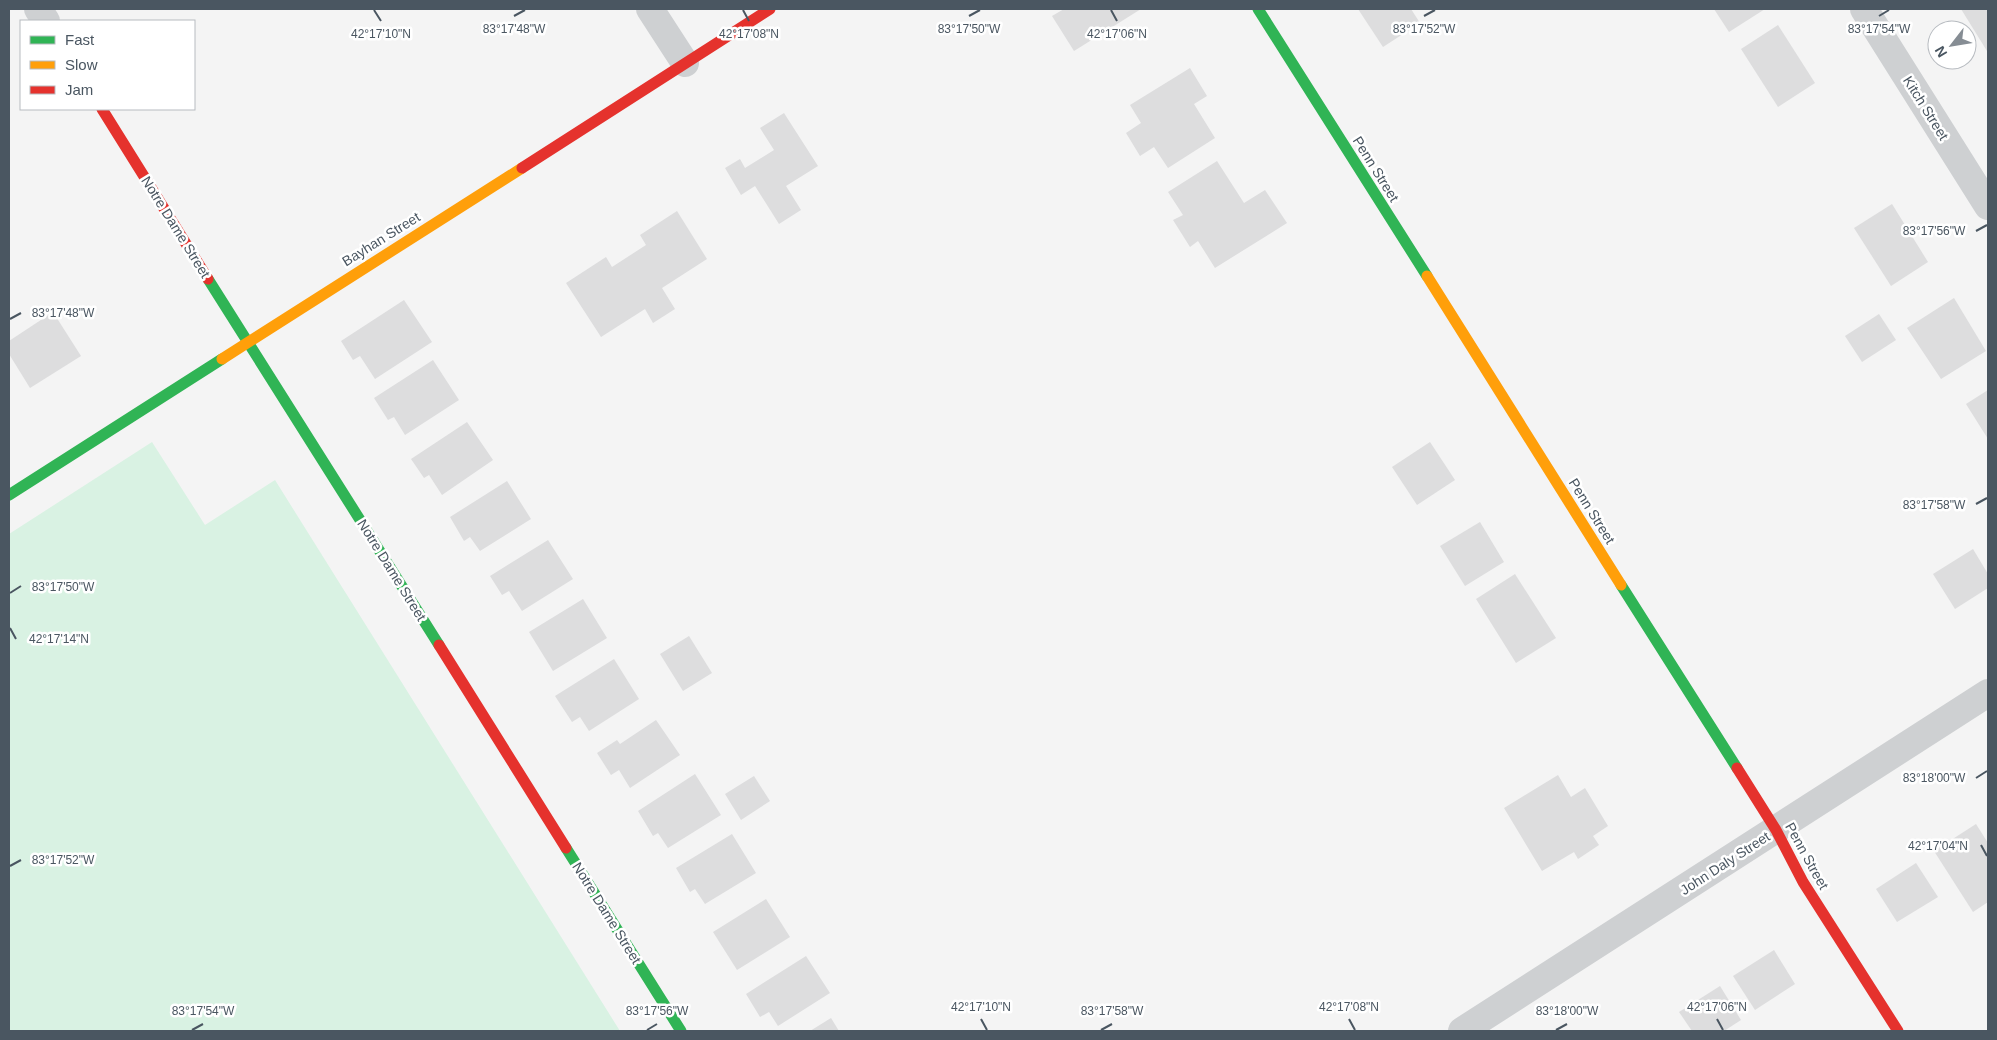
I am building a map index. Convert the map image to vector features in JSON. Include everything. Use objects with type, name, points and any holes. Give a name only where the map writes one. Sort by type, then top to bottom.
[{"type":"street","points":[[38,9],[45,20]]},
{"type":"street","points":[[650,9],[685,63]]},
{"type":"street","name":"Bayhan Street","points":[[9,495],[770,9]]},
{"type":"street","name":"Penn Street","points":[[1258,9],[1776,830],[1803,882],[1898,1031]]},
{"type":"street","name":"Kitch Street","points":[[1864,9],[1988,206]]},
{"type":"street","name":"Notre Dame Street","points":[[103,110],[681,1031]]},
{"type":"street","name":"John Daly Street","points":[[1462,1031],[1988,693]]},
{"type":"green space","points":[[152,442],[205,525],[275,480],[620,1031],[9,1031],[9,534]]},
{"type":"building","points":[[1064,9],[1141,9],[1074,51],[1052,16]]},
{"type":"building","points":[[1358,9],[1411,9],[1420,23],[1383,47]]},
{"type":"building","points":[[1714,9],[1765,9],[1729,32]]},
{"type":"building","points":[[1961,9],[1988,9],[1987,51],[1977,35],[1977,20],[1968,20]]},
{"type":"building","points":[[1778,25],[1815,83],[1778,107],[1741,49]]},
{"type":"building","points":[[1190,68],[1207,96],[1194,104],[1215,138],[1168,168],[1154,147],[1140,156],[1126,133],[1141,123],[1130,105]]},
{"type":"building","points":[[784,113],[818,166],[786,186],[801,210],[779,224],[755,186],[741,195],[725,168],[740,159],[745,168],[774,150],[760,128]]},
{"type":"building","points":[[1217,161],[1244,203],[1265,190],[1287,223],[1215,268],[1198,241],[1190,247],[1173,220],[1183,215],[1168,192]]},
{"type":"building","points":[[1892,204],[1928,262],[1891,286],[1854,228]]},
{"type":"building","points":[[677,211],[707,259],[662,288],[675,309],[653,323],[645,309],[601,337],[566,283],[606,257],[612,267],[646,245],[640,235]]},
{"type":"building","points":[[1954,298],[1986,351],[1941,379],[1907,328]]},
{"type":"building","points":[[404,300],[432,342],[375,379],[360,356],[353,360],[341,341]]},
{"type":"building","points":[[53,312],[81,356],[30,388],[9,354],[9,341]]},
{"type":"building","points":[[1879,314],[1896,340],[1862,362],[1845,336]]},
{"type":"building","points":[[433,360],[459,400],[405,435],[394,417],[388,420],[374,398]]},
{"type":"building","points":[[1988,390],[1988,439],[1966,404]]},
{"type":"building","points":[[467,422],[493,460],[442,495],[429,475],[424,478],[411,459]]},
{"type":"building","points":[[1430,442],[1455,480],[1417,505],[1392,467]]},
{"type":"building","points":[[507,481],[531,519],[480,551],[470,537],[464,541],[450,517]]},
{"type":"building","points":[[1480,522],[1504,562],[1465,586],[1440,546]]},
{"type":"building","points":[[548,540],[573,579],[522,611],[509,591],[502,595],[490,576]]},
{"type":"building","points":[[1973,549],[1988,574],[1988,588],[1955,609],[1933,574]]},
{"type":"building","points":[[1515,574],[1556,638],[1516,663],[1476,599]]},
{"type":"building","points":[[583,599],[607,638],[553,671],[529,632]]},
{"type":"building","points":[[689,636],[712,673],[683,691],[660,654]]},
{"type":"building","points":[[614,659],[639,699],[589,731],[580,717],[572,722],[555,696]]},
{"type":"building","points":[[656,720],[680,755],[630,788],[619,770],[611,775],[597,753],[617,740],[620,744]]},
{"type":"building","points":[[695,774],[721,815],[668,848],[658,833],[653,836],[638,811]]},
{"type":"building","points":[[1558,775],[1571,797],[1585,788],[1608,826],[1593,836],[1599,845],[1578,859],[1574,852],[1542,871],[1504,808]]},
{"type":"building","points":[[754,776],[770,801],[741,820],[725,794]]},
{"type":"building","points":[[1976,824],[1988,843],[1988,902],[1973,912],[1934,851]]},
{"type":"building","points":[[732,834],[756,873],[705,904],[695,889],[690,892],[676,868]]},
{"type":"building","points":[[1916,863],[1938,897],[1897,922],[1876,889]]},
{"type":"building","points":[[766,899],[790,937],[737,970],[713,932]]},
{"type":"building","points":[[1774,950],[1795,984],[1755,1010],[1733,976]]},
{"type":"building","points":[[806,956],[830,993],[778,1026],[769,1012],[760,1017],[746,994]]},
{"type":"building","points":[[1720,986],[1741,1020],[1724,1031],[1692,1031],[1679,1012]]},
{"type":"building","points":[[831,1018],[839,1031],[810,1031]]},
{"type":"traffic: fast","points":[[1258,9],[1427,276]]},
{"type":"traffic: fast","points":[[208,279],[439,645]]},
{"type":"traffic: fast","points":[[9,495],[222,359]]},
{"type":"traffic: fast","points":[[1621,585],[1737,768]]},
{"type":"traffic: fast","points":[[566,848],[681,1031]]},
{"type":"traffic: slow","points":[[222,359],[522,168]]},
{"type":"traffic: slow","points":[[1427,276],[1621,585]]},
{"type":"traffic: jam","points":[[522,168],[770,9]]},
{"type":"traffic: jam","points":[[103,110],[208,279]]},
{"type":"traffic: jam","points":[[439,645],[566,848]]},
{"type":"traffic: jam","points":[[1737,768],[1776,830],[1803,882],[1898,1031]]}]
